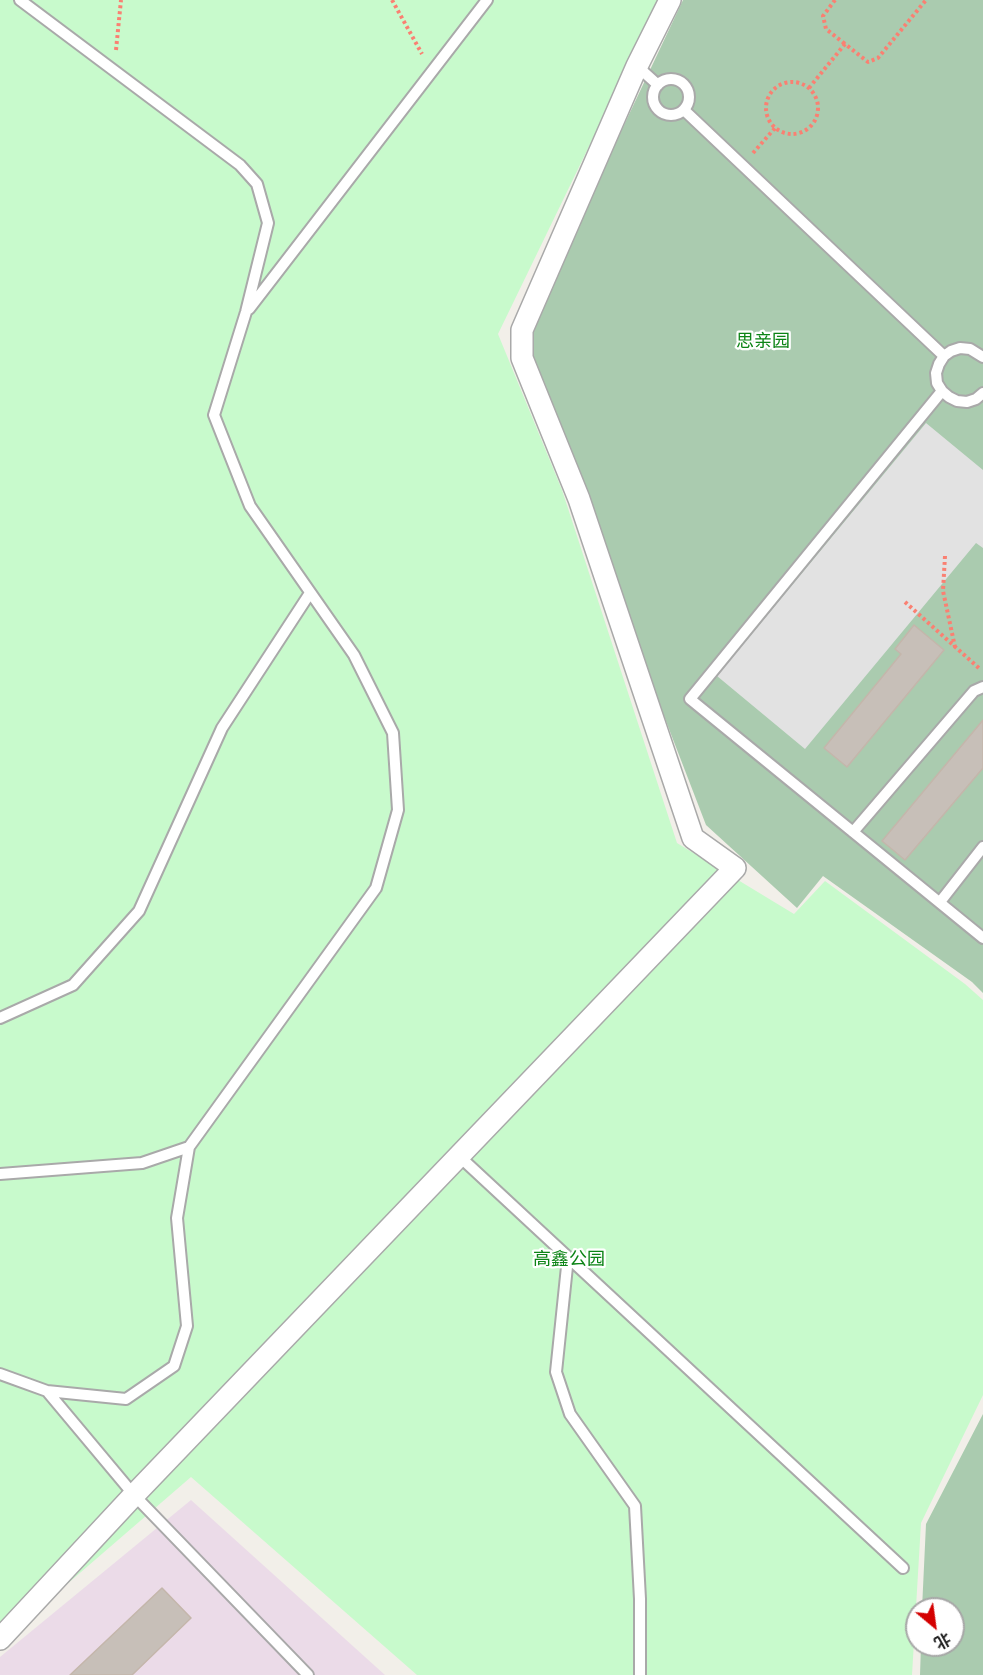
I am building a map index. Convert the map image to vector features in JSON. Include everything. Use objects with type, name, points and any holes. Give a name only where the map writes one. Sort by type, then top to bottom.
[{"type":"street","points":[[0,1640],[134,1495],[735,868],[693,838],[579,499],[522,358],[522,330],[637,66],[670,0]]},
{"type":"lane","points":[[0,1374],[47,1391],[126,1399],[174,1366],[187,1326],[177,1218],[189,1147],[376,888],[398,810],[393,733],[354,656],[250,506],[213,415],[246,312],[268,223],[257,184],[240,165],[20,0]]},
{"type":"lane","points":[[246,312],[487,0]]},
{"type":"lane","points":[[637,66],[658,85]]},
{"type":"lane","points":[[673,80],[686,87],[689,95],[684,110],[677,114],[662,113],[656,107],[653,99],[658,85],[664,81],[673,80]]},
{"type":"lane","points":[[684,110],[944,356]]},
{"type":"lane","points":[[981,352],[970,348],[951,351],[944,356],[936,373],[942,391],[957,401],[967,402],[983,393]]},
{"type":"lane","points":[[942,391],[690,699],[983,938]]},
{"type":"lane","points":[[0,1018],[73,986],[139,911],[222,728],[310,593]]},
{"type":"lane","points":[[853,832],[974,691],[983,687]]},
{"type":"lane","points":[[939,902],[983,846]]},
{"type":"lane","points":[[0,1174],[142,1163],[189,1147]]},
{"type":"lane","points":[[459,1156],[903,1568]]},
{"type":"lane","points":[[568,1257],[556,1372],[570,1414],[635,1506],[640,1599],[640,1675]]},
{"type":"lane","points":[[47,1391],[134,1495],[308,1675]]},
{"type":"path","points":[[115,71],[121,0]]},
{"type":"path","points":[[392,0],[431,72]]},
{"type":"path","points":[[835,0],[823,16],[826,29],[868,62],[878,58],[926,0]]},
{"type":"path","points":[[809,88],[845,44]]},
{"type":"path","points":[[790,82],[800,83],[809,88],[818,106],[817,116],[812,125],[794,134],[784,133],[775,128],[766,110],[767,99],[772,91],[790,82]]},
{"type":"path","points":[[742,165],[775,128]]},
{"type":"path","points":[[945,556],[943,591],[955,647]]},
{"type":"path","points":[[905,602],[983,672]]},
{"type":"shaded area","points":[[926,423],[983,470],[983,548],[976,543],[805,749],[717,676]]},
{"type":"shaded area","points":[[191,1500],[385,1675],[0,1675],[0,1657]]},
{"type":"green space","name":"高鑫公园","points":[[0,0],[660,0],[498,334],[562,490],[677,843],[794,914],[825,881],[965,984],[983,1000],[983,1395],[921,1523],[917,1597],[905,1597],[905,1657],[913,1657],[912,1675],[417,1675],[191,1477],[0,1642]]},
{"type":"green space","name":"思亲园","points":[[683,0],[983,0],[983,993],[972,982],[823,876],[797,908],[706,825],[664,716],[545,384],[530,351],[532,320]]},
{"type":"green space","points":[[983,1414],[983,1675],[920,1675],[921,1657],[965,1657],[965,1597],[923,1597],[926,1524]]},
{"type":"building","points":[[914,625],[944,650],[847,767],[824,748],[901,654],[895,649]]},
{"type":"building","points":[[983,720],[983,768],[905,860],[882,841]]},
{"type":"building","points":[[162,1588],[191,1618],[132,1675],[70,1675]]}]
